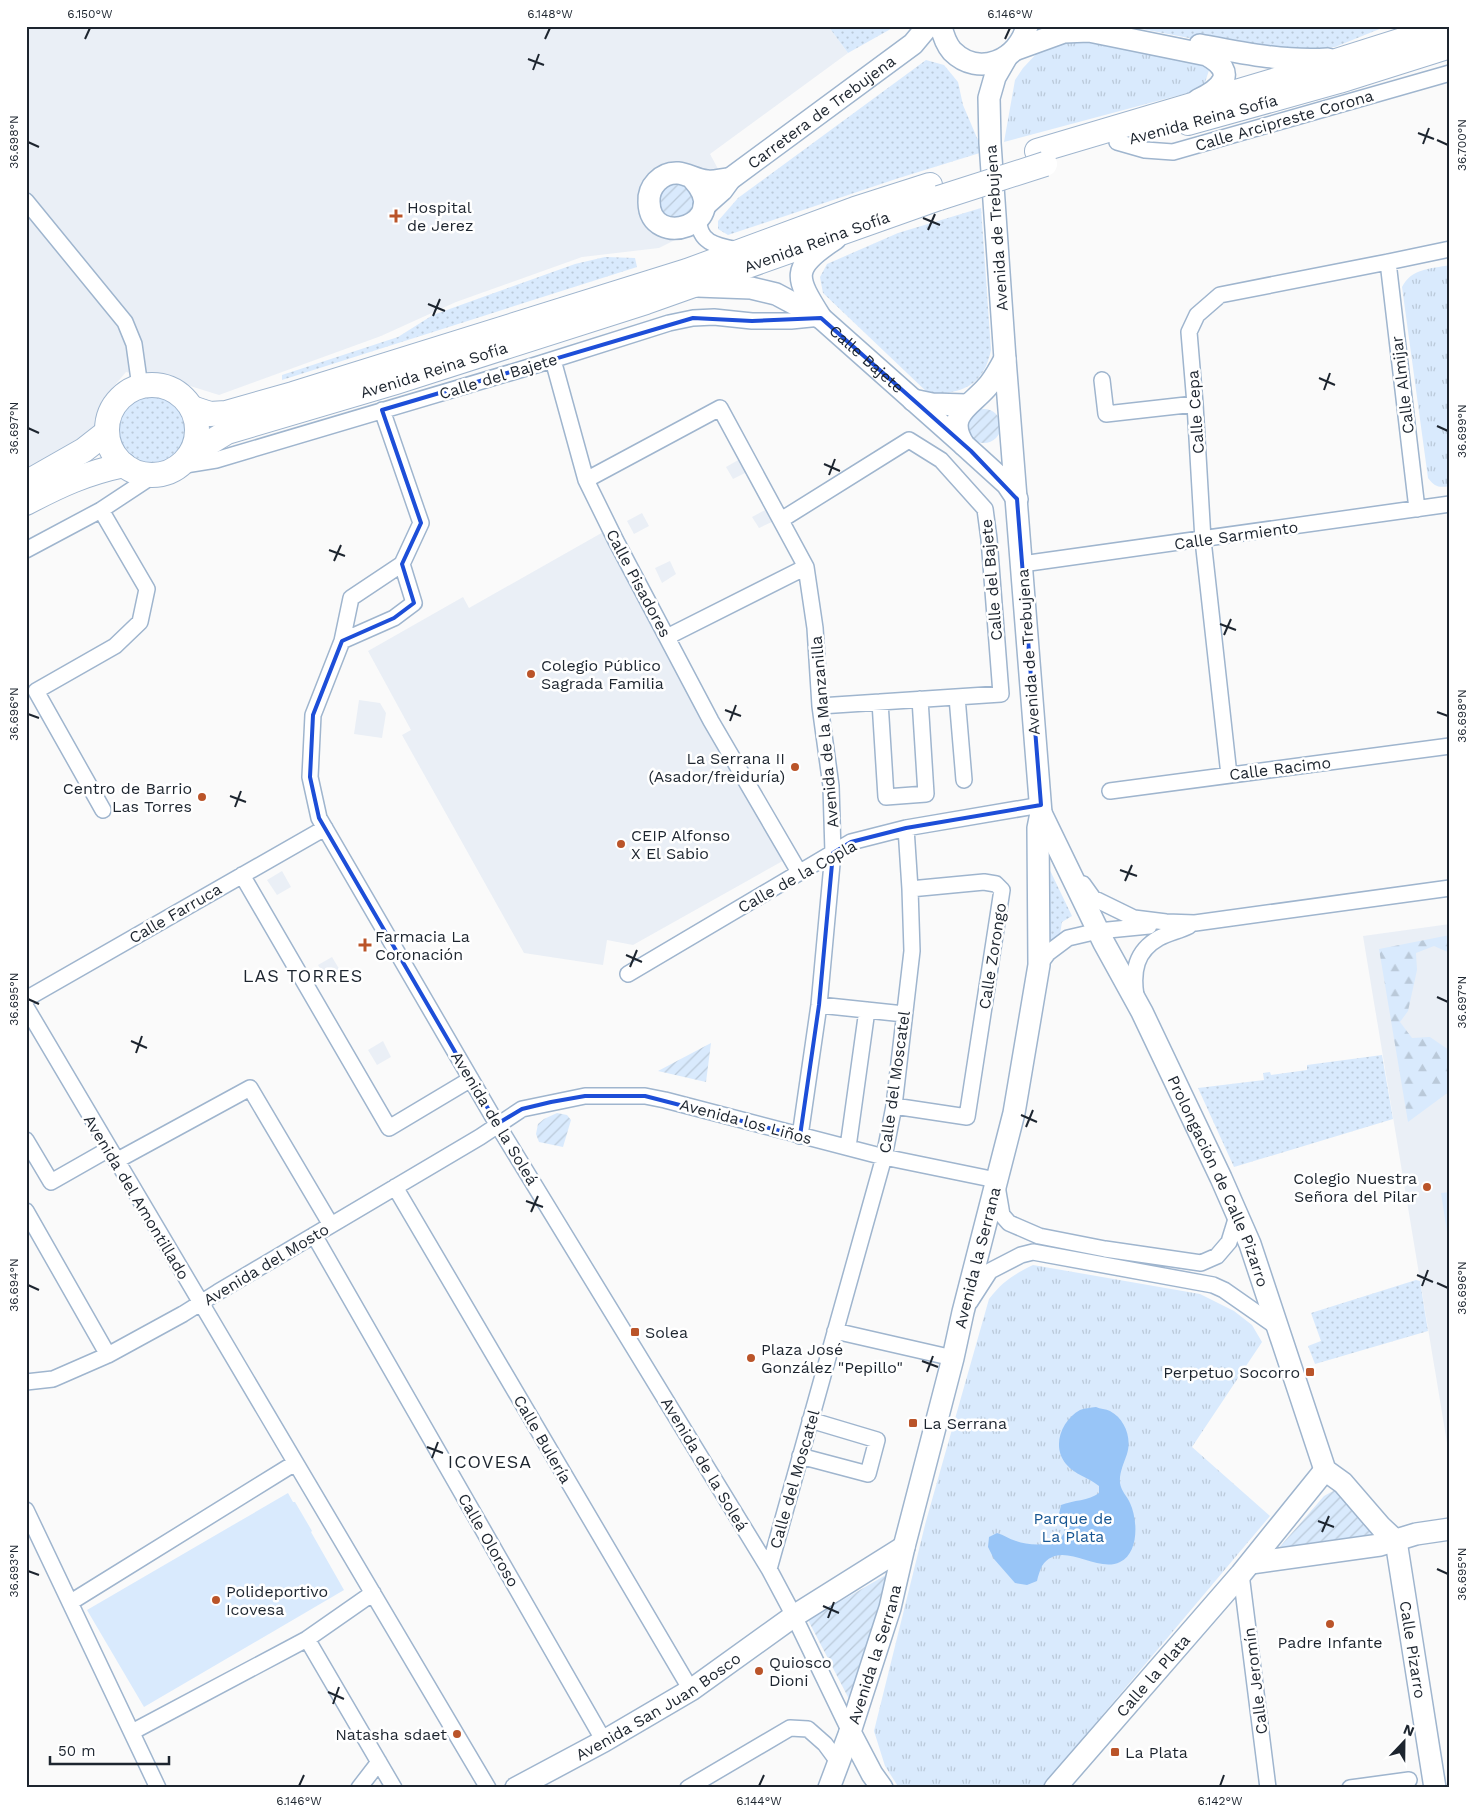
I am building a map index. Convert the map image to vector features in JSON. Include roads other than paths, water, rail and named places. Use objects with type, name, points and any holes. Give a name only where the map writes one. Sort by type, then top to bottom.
[{"type":"main road","name":"Carretera de Trebujena","points":[[730,179],[713,182],[693,179],[676,173],[667,175],[659,179],[653,186],[648,204],[656,220],[664,226],[682,228],[690,226],[730,179],[913,44],[928,26]]},
{"type":"main road","name":"Avenida de Trebujena","points":[[941,26],[944,38],[978,78],[988,98]]},
{"type":"main road","name":"Avenida de Trebujena","points":[[1027,26],[1024,37],[995,77],[988,98],[1005,359],[1041,809]]},
{"type":"main road","points":[[1106,26],[1262,56],[1301,61],[1341,58]]},
{"type":"main road","name":"Avenida Reina Sofía","points":[[192,408],[210,414],[226,413],[687,271],[855,209],[938,190],[1181,109],[1447,26]]},
{"type":"main road","points":[[913,44],[934,44],[978,64],[992,64],[1064,32],[1089,31],[1207,55],[1217,61],[1223,69],[1222,85],[1212,93],[1181,109]]},
{"type":"main road","name":"Avenida Reina Sofía","points":[[1041,157],[1117,142],[1339,81],[1450,46]]},
{"type":"main road","points":[[693,179],[700,186],[704,194],[702,211]]},
{"type":"main road","name":"Avenida Reina Sofía","points":[[185,460],[227,432],[405,379],[692,286],[844,233],[938,190]]},
{"type":"main road","points":[[821,318],[802,289],[800,276],[802,269],[812,254],[844,233]]},
{"type":"main road","points":[[692,286],[751,288],[776,294],[821,318]]},
{"type":"main road","name":"Calle Bajete","points":[[821,318],[967,448]]},
{"type":"main road","points":[[1005,359],[988,387],[960,412],[957,420],[957,429],[959,438],[967,448],[1007,484],[1017,499]]},
{"type":"main road","points":[[155,385],[170,389],[182,397],[192,408],[196,420],[197,432],[195,443],[185,460],[168,472],[154,475],[143,474],[124,465],[112,450],[107,432],[108,420],[112,409],[129,391],[155,385]]},
{"type":"main road","points":[[967,448],[979,453],[997,450],[1004,445],[1009,437],[1011,423],[1006,411],[1000,404],[983,399],[970,403]]},
{"type":"main road","name":"Calle Bajete","points":[[913,400],[951,406],[970,403]]},
{"type":"main road","points":[[26,483],[84,450],[107,432]]},
{"type":"main road","points":[[26,503],[74,479],[96,471],[124,465]]},
{"type":"main road","name":"Prolongación de Calle Pizarro","points":[[1041,809],[1098,931],[1137,1003],[1221,1178],[1250,1244],[1325,1470]]},
{"type":"main road","name":"Avenida la Serrana","points":[[829,1788],[850,1732],[890,1608],[1014,1113],[1040,965],[1038,828],[1041,809]]},
{"type":"main road","points":[[1325,1470],[1343,1483],[1381,1527],[1396,1541]]},
{"type":"main road","name":"Calle la Plata","points":[[1055,1788],[1246,1569],[1325,1470]]},
{"type":"main road","points":[[1246,1569],[1380,1545],[1416,1534],[1450,1529]]},
{"type":"main road","name":"Calle Pizarro","points":[[1396,1541],[1435,1788]]},
{"type":"main road","name":"Avenida la Serrana","points":[[794,1616],[904,1547]]},
{"type":"main road","name":"Avenida San Juan Bosco","points":[[516,1788],[604,1741],[691,1690],[794,1616]]},
{"type":"main road","name":"Avenida la Serrana","points":[[850,1732],[872,1774],[882,1788]]},
{"type":"street","name":"Calle Arcipreste Corona","points":[[1117,142],[1145,150],[1173,152],[1450,73]]},
{"type":"street","points":[[26,201],[125,322],[134,344],[140,387]]},
{"type":"street","points":[[702,211],[700,231],[704,238],[716,246],[742,251]]},
{"type":"street","name":"Calle Cepa","points":[[1229,775],[1203,540],[1189,332],[1197,315],[1220,294],[1388,262],[1450,248]]},
{"type":"street","name":"Calle Almijar","points":[[1388,262],[1417,509]]},
{"type":"street","name":"Calle del Bajete","points":[[185,460],[216,460],[553,360],[669,322],[714,317],[752,321],[791,321],[821,318]]},
{"type":"street","name":"Calle Pisadores","points":[[553,360],[586,480],[711,721],[799,872]]},
{"type":"street","points":[[1102,380],[1106,414],[1195,404]]},
{"type":"street","name":"Avenida de la Manzanilla","points":[[586,480],[720,408],[806,567],[815,628],[820,706],[831,786],[833,853],[819,1005],[800,1136]]},
{"type":"street","points":[[342,641],[394,618],[414,603],[402,564],[421,523],[382,410]]},
{"type":"street","name":"Calle del Bajete","points":[[781,520],[909,440],[941,460],[985,509],[1001,694],[820,706]]},
{"type":"street","points":[[26,550],[101,510],[154,475]]},
{"type":"street","name":"Calle Sarmiento","points":[[1022,564],[1450,504]]},
{"type":"street","points":[[101,510],[147,589],[140,622],[115,646],[36,691],[103,810]]},
{"type":"street","name":"Avenida de la Soleá","points":[[402,564],[351,598],[342,641],[313,715],[310,777],[319,818],[471,1079],[769,1569],[850,1732]]},
{"type":"street","points":[[666,637],[806,567]]},
{"type":"street","points":[[957,697],[964,780]]},
{"type":"street","points":[[880,702],[886,797],[926,794],[920,700]]},
{"type":"street","name":"Calle Racimo","points":[[1110,791],[1450,746]]},
{"type":"street","name":"Calle de la Copla","points":[[628,974],[850,842],[906,828],[1041,809]]},
{"type":"street","name":"Calle Farruca","points":[[26,999],[325,828]]},
{"type":"street","name":"Calle del Moscatel","points":[[769,1569],[884,1157],[894,1106],[912,951],[906,828]]},
{"type":"street","points":[[1061,855],[1093,898],[1134,918],[1188,923]]},
{"type":"street","points":[[242,875],[389,1128],[471,1079]]},
{"type":"street","name":"Calle Zorongo","points":[[894,1106],[967,1117],[1002,890],[996,884],[984,882],[910,889]]},
{"type":"street","points":[[1040,965],[1048,954],[1068,938],[1098,931],[1188,923],[1450,888]]},
{"type":"street","points":[[1137,1003],[1134,975],[1136,963],[1147,946],[1188,923]]},
{"type":"street","points":[[819,1005],[904,1014]]},
{"type":"street","name":"Avenida del Amontillado","points":[[26,1007],[488,1788]]},
{"type":"street","points":[[848,1147],[867,1010]]},
{"type":"street","points":[[26,1140],[51,1182],[112,1155],[250,1088],[331,1225]]},
{"type":"street","name":"Avenida los Liños","points":[[498,1124],[522,1108],[551,1102],[585,1096],[645,1096],[884,1157],[996,1180]]},
{"type":"street","name":"Avenida del Mosto","points":[[26,1382],[53,1379],[108,1354],[183,1314],[480,1138],[498,1124]]},
{"type":"street","points":[[996,1180],[1002,1215],[1009,1223],[1039,1236],[1105,1249],[1201,1263],[1217,1256],[1229,1242],[1237,1216]]},
{"type":"street","name":"Calle Bulería","points":[[396,1187],[691,1690]]},
{"type":"street","points":[[26,1211],[108,1354]]},
{"type":"street","name":"Calle Oloroso","points":[[314,1235],[604,1741]]},
{"type":"street","points":[[963,1312],[990,1271],[1021,1255],[1033,1252],[1213,1285],[1224,1290],[1277,1327]]},
{"type":"street","points":[[835,1331],[954,1358]]},
{"type":"street","points":[[800,1456],[868,1474],[877,1440],[810,1420]]},
{"type":"street","points":[[71,1602],[295,1463]]},
{"type":"street","points":[[26,1510],[158,1788]]},
{"type":"street","name":"Calle Jeromín","points":[[1246,1569],[1268,1788]]},
{"type":"street","points":[[132,1732],[307,1639],[373,1594]]},
{"type":"street","points":[[307,1639],[394,1788]]},
{"type":"street","points":[[688,1788],[790,1728],[808,1729],[825,1744],[839,1763]]},
{"type":"street","points":[[359,1788],[379,1762]]},
{"type":"street","points":[[1350,1788],[1409,1780]]},
{"type":"water","points":[[1096,1407],[1115,1414],[1120,1419],[1128,1435],[1127,1454],[1121,1472],[1120,1483],[1133,1510],[1135,1536],[1131,1551],[1120,1562],[1111,1564],[1100,1564],[1059,1555],[1050,1558],[1042,1566],[1037,1581],[1027,1585],[1015,1583],[994,1559],[988,1547],[989,1537],[997,1533],[1013,1540],[1031,1544],[1047,1544],[1057,1540],[1065,1532],[1059,1514],[1061,1505],[1091,1498],[1099,1493],[1099,1486],[1073,1471],[1066,1464],[1059,1449],[1061,1434],[1068,1420],[1080,1410]]},
{"type":"place","name":"Hospital de Jerez","points":[[396,216]]},
{"type":"place","name":"Colegio Público Sagrada Familia","points":[[531,674]]},
{"type":"place","name":"La Serrana II (Asador/freiduría)","points":[[795,767]]},
{"type":"place","name":"Centro de Barrio Las Torres","points":[[202,797]]},
{"type":"place","name":"CEIP Alfonso X El Sabio","points":[[621,844]]},
{"type":"place","name":"Farmacia La Coronación","points":[[365,945]]},
{"type":"place","name":"Colegio Nuestra Señora del Pilar","points":[[1427,1187]]},
{"type":"place","name":"Solea","points":[[635,1332]]},
{"type":"place","name":"Plaza José González \"Pepillo\"","points":[[751,1358]]},
{"type":"place","name":"Perpetuo Socorro","points":[[1310,1372]]},
{"type":"place","name":"La Serrana","points":[[913,1423]]},
{"type":"place","name":"Polideportivo Icovesa","points":[[216,1600]]},
{"type":"place","name":"Padre Infante","points":[[1330,1624]]},
{"type":"place","name":"Quiosco Dioni","points":[[759,1671]]},
{"type":"place","name":"Natasha sdaet","points":[[457,1734]]},
{"type":"place","name":"La Plata","points":[[1115,1752]]},
{"type":"district","name":"LAS TORRES","points":[[303,976]]},
{"type":"district","name":"ICOVESA","points":[[490,1462]]},
{"type":"park label","name":"Parque de La Plata","points":[[1073,1527]]}]
